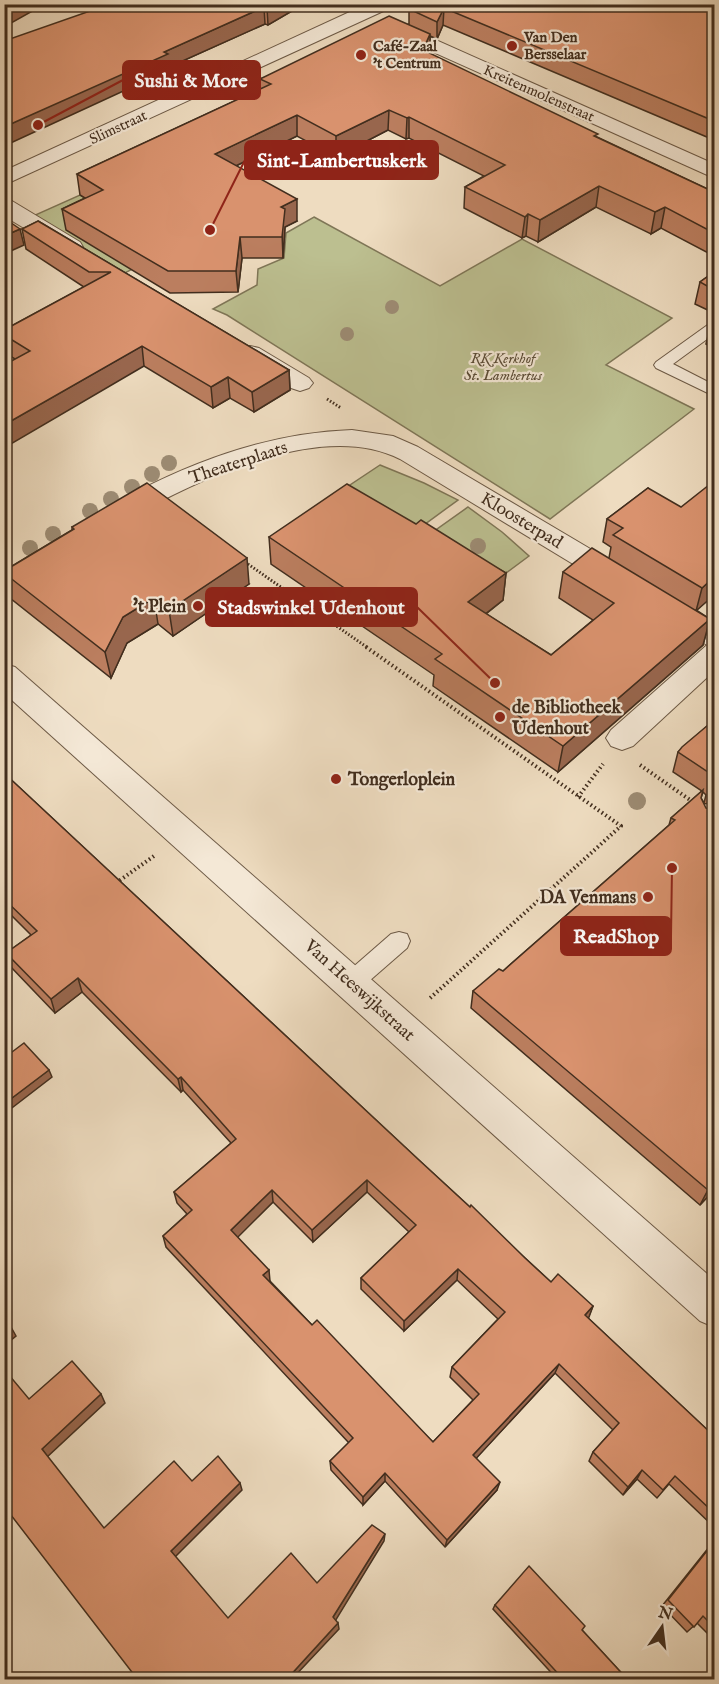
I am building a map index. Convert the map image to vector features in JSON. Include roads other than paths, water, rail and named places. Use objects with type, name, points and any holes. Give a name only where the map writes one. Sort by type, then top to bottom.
[{"type":"street","name":"Kreitenmolenstraat","points":[[339,4],[714,172]]},
{"type":"street","name":"Slimstraat","points":[[4,179],[383,4]]},
{"type":"street","points":[[4,206],[96,261]]},
{"type":"street","points":[[229,340],[300,383]]},
{"type":"street","name":"Kloosterpad","points":[[319,439],[348,438],[384,442],[409,453],[714,637]]},
{"type":"street","name":"Theaterplaats","points":[[101,524],[149,494],[212,466],[319,439]]},
{"type":"street","points":[[619,743],[714,654]]},
{"type":"street","name":"Van Heeswijkstraat","points":[[4,675],[712,1300]]},
{"type":"lane","points":[[714,327],[662,364],[714,391]]},
{"type":"lane","points":[[352,982],[399,941]]},
{"type":"place","name":"Van Den Bersselaar","points":[[512,46]]},
{"type":"place","name":"Café-Zaal 't Centrum","points":[[361,55]]},
{"type":"place","name":"Sushi & More","points":[[38,125]]},
{"type":"place","name":"Sint-Lambertuskerk","points":[[210,230]]},
{"type":"place","name":"'t Plein","points":[[198,606]]},
{"type":"place","name":"Stadswinkel Udenhout","points":[[495,683]]},
{"type":"place","name":"de Bibliotheek Udenhout","points":[[500,717]]},
{"type":"place","name":"Tongerloplein","points":[[336,779]]},
{"type":"place","name":"ReadShop","points":[[672,868]]},
{"type":"place","name":"DA Venmans","points":[[648,897]]},
{"type":"park label","name":"RK Kerkhof St. Lambertus","points":[[503,366]]}]
